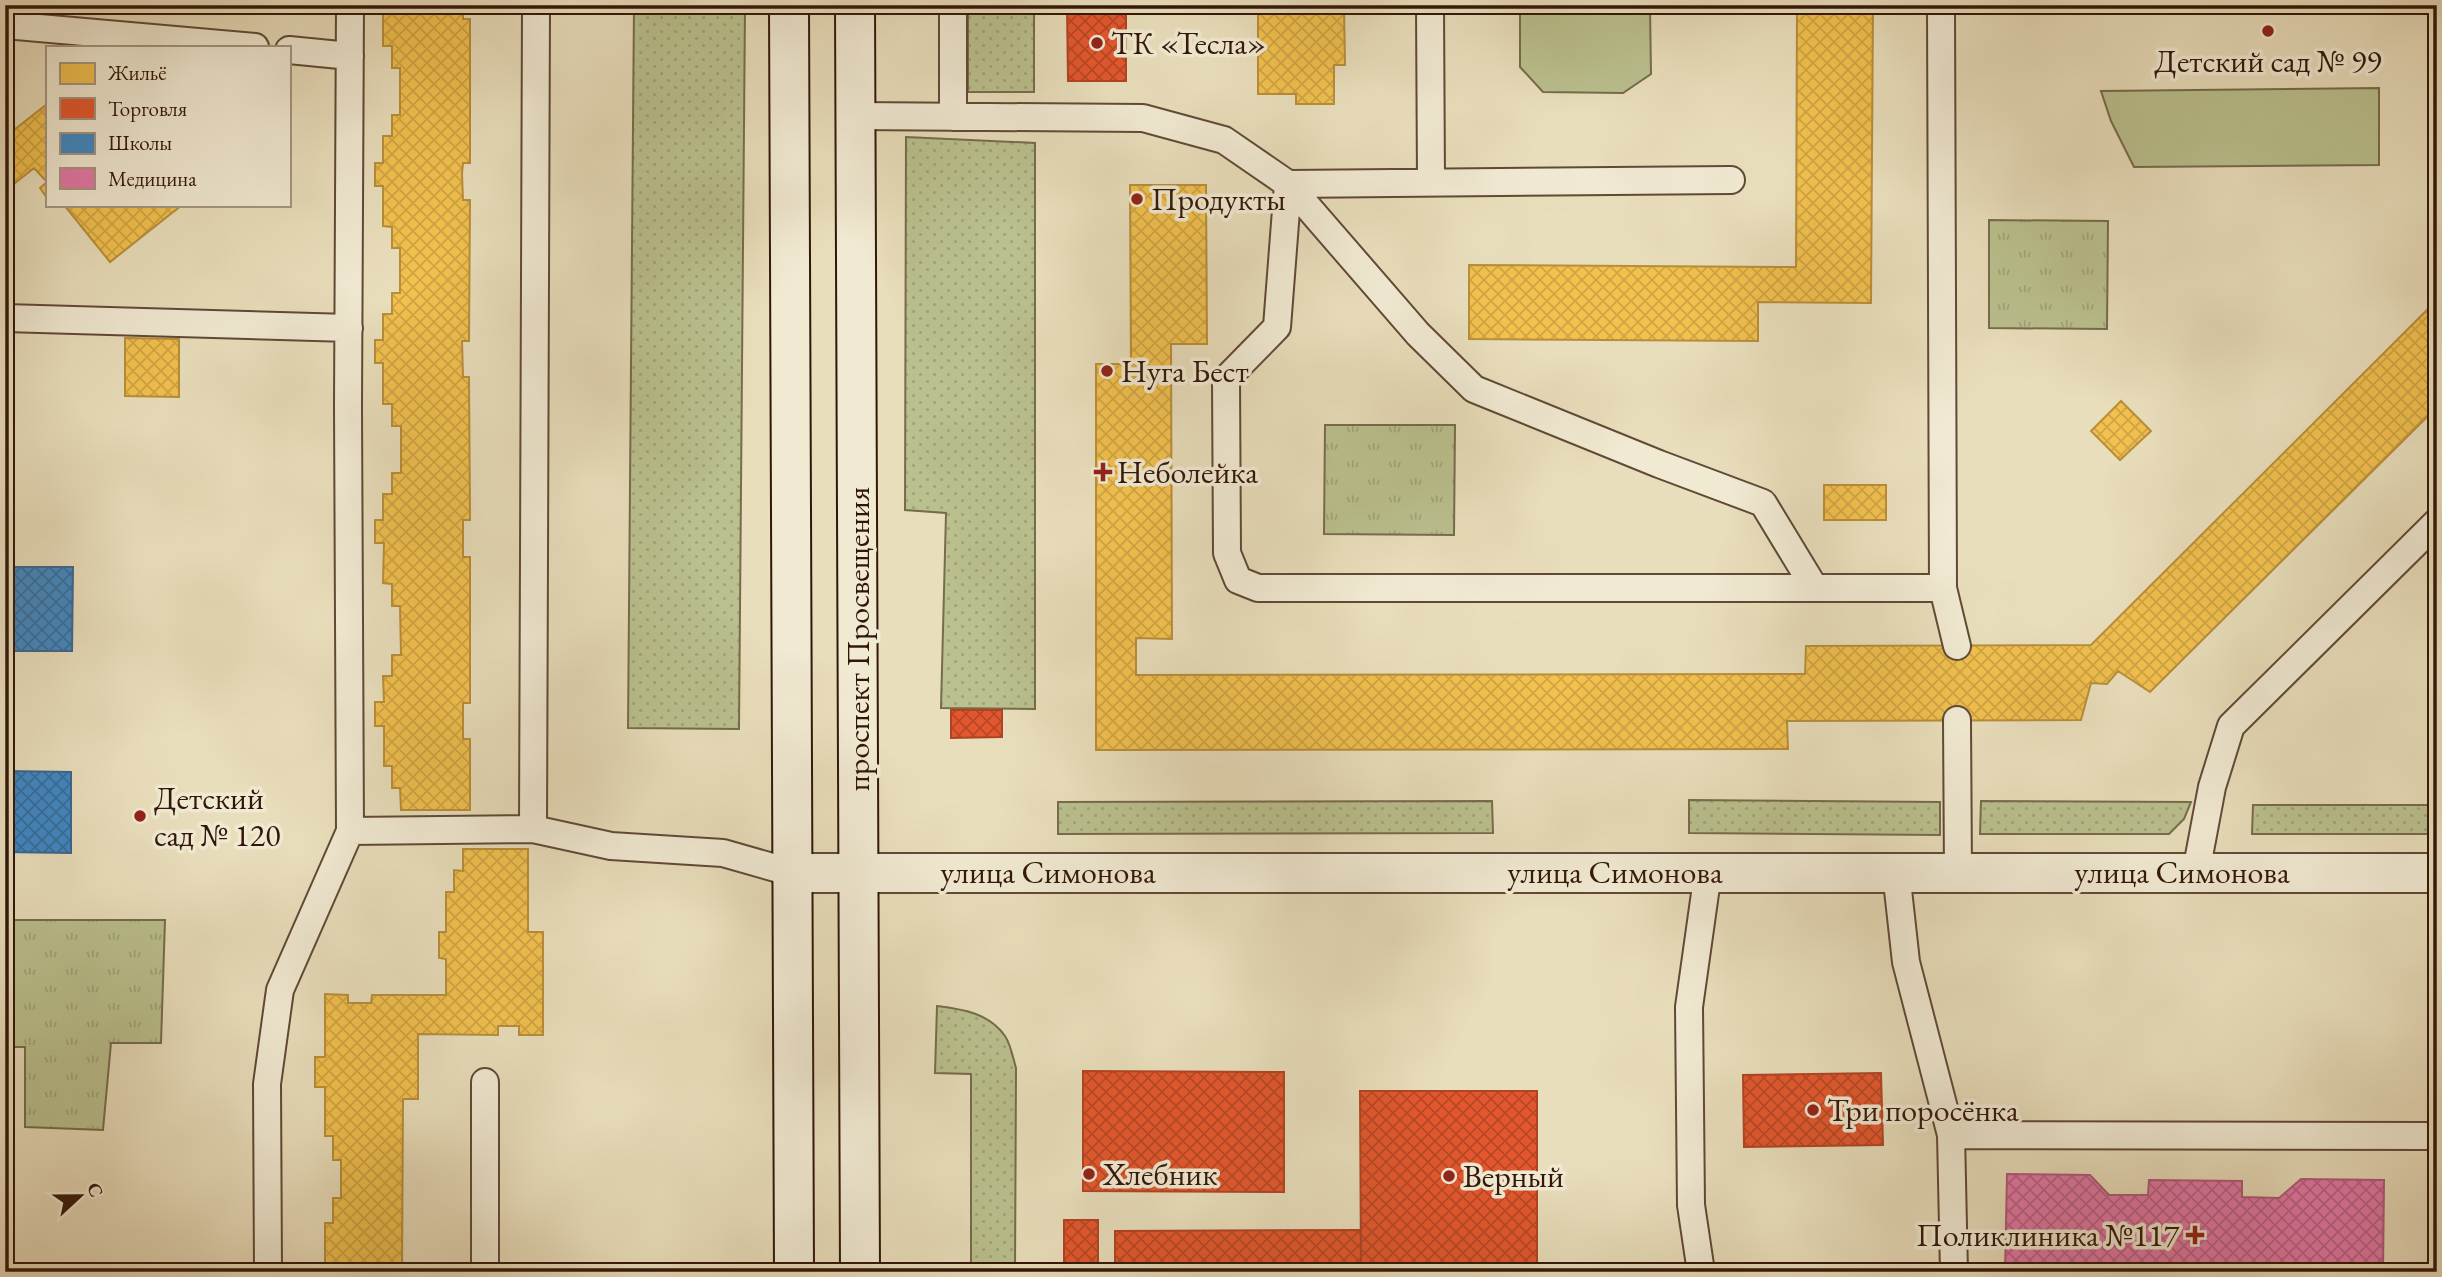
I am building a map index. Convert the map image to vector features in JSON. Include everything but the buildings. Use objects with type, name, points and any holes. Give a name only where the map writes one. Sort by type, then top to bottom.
[{"type":"main road","name":"проспект Просвещения","points":[[789,5],[794,1272]]},
{"type":"main road","name":"проспект Просвещения","points":[[855,5],[860,1272]]},
{"type":"main road","name":"улица Симонова","points":[[793,873],[2437,873]]},
{"type":"lane","points":[[268,1272],[267,1084],[280,990],[350,831],[350,5]]},
{"type":"lane","points":[[533,829],[536,5]]},
{"type":"lane","points":[[953,5],[953,117]]},
{"type":"lane","points":[[1430,5],[1431,182]]},
{"type":"lane","points":[[1941,5],[1943,588],[1957,646]]},
{"type":"lane","points":[[5,25],[180,44],[230,46]]},
{"type":"lane","points":[[290,50],[350,56]]},
{"type":"lane","points":[[856,116],[1143,118],[1224,141],[1288,184],[1418,334],[1474,389],[1763,503],[1814,587]]},
{"type":"lane","points":[[1288,184],[1731,180]]},
{"type":"lane","points":[[1288,184],[1277,327],[1226,379],[1227,553],[1238,580],[1258,589],[1943,588]]},
{"type":"lane","points":[[5,318],[349,328]]},
{"type":"lane","points":[[2196,872],[2211,787],[2231,726],[2437,522]]},
{"type":"lane","points":[[1957,720],[1958,872]]},
{"type":"lane","points":[[350,831],[533,829],[611,846],[723,853],[793,873]]},
{"type":"lane","points":[[1701,1272],[1691,1205],[1689,1007],[1708,872]]},
{"type":"lane","points":[[1896,872],[1906,962],[1951,1135],[1954,1272]]},
{"type":"lane","points":[[485,1082],[485,1272]]},
{"type":"lane","points":[[1951,1135],[2435,1136]]},
{"type":"green space","points":[[634,5],[745,5],[739,729],[628,728]]},
{"type":"green space","points":[[968,5],[1034,5],[1034,92],[968,92]]},
{"type":"green space","points":[[1520,5],[1650,5],[1651,74],[1623,93],[1543,92],[1520,67]]},
{"type":"green space","points":[[2379,88],[2379,165],[2134,167],[2111,121],[2101,91]]},
{"type":"green space","points":[[906,137],[1035,143],[1035,709],[941,708],[946,513],[905,510]]},
{"type":"green space","points":[[1989,220],[2108,221],[2107,329],[1989,328]]},
{"type":"green space","points":[[1325,425],[1455,425],[1454,535],[1324,534]]},
{"type":"green space","points":[[1689,800],[1940,802],[1940,835],[1689,833]]},
{"type":"green space","points":[[1492,801],[1493,833],[1058,834],[1058,802]]},
{"type":"green space","points":[[1981,801],[2191,802],[2184,819],[2169,834],[1980,834]]},
{"type":"green space","points":[[2253,805],[2437,805],[2437,834],[2252,834]]},
{"type":"green space","points":[[5,920],[165,920],[161,1043],[111,1043],[103,1130],[25,1127],[25,1047],[5,1047]]},
{"type":"green space","points":[[937,1006],[983,1017],[999,1028],[1012,1052],[1016,1068],[1015,1272],[971,1272],[971,1074],[935,1073]]},
{"type":"place","name":"Детский сад № 99","points":[[2268,31]]},
{"type":"place","name":"ТК «Тесла»","points":[[1097,43]]},
{"type":"place","name":"Продукты","points":[[1137,199]]},
{"type":"place","name":"Нуга Бест","points":[[1107,371]]},
{"type":"place","name":"Неболейка","points":[[1103,472]]},
{"type":"place","name":"Детский сад № 120","points":[[140,816]]},
{"type":"place","name":"Три поросёнка","points":[[1813,1110]]},
{"type":"place","name":"Хлебник","points":[[1089,1174]]},
{"type":"place","name":"Верный","points":[[1449,1176]]},
{"type":"place","name":"Поликлиника №117","points":[[2195,1235]]}]
